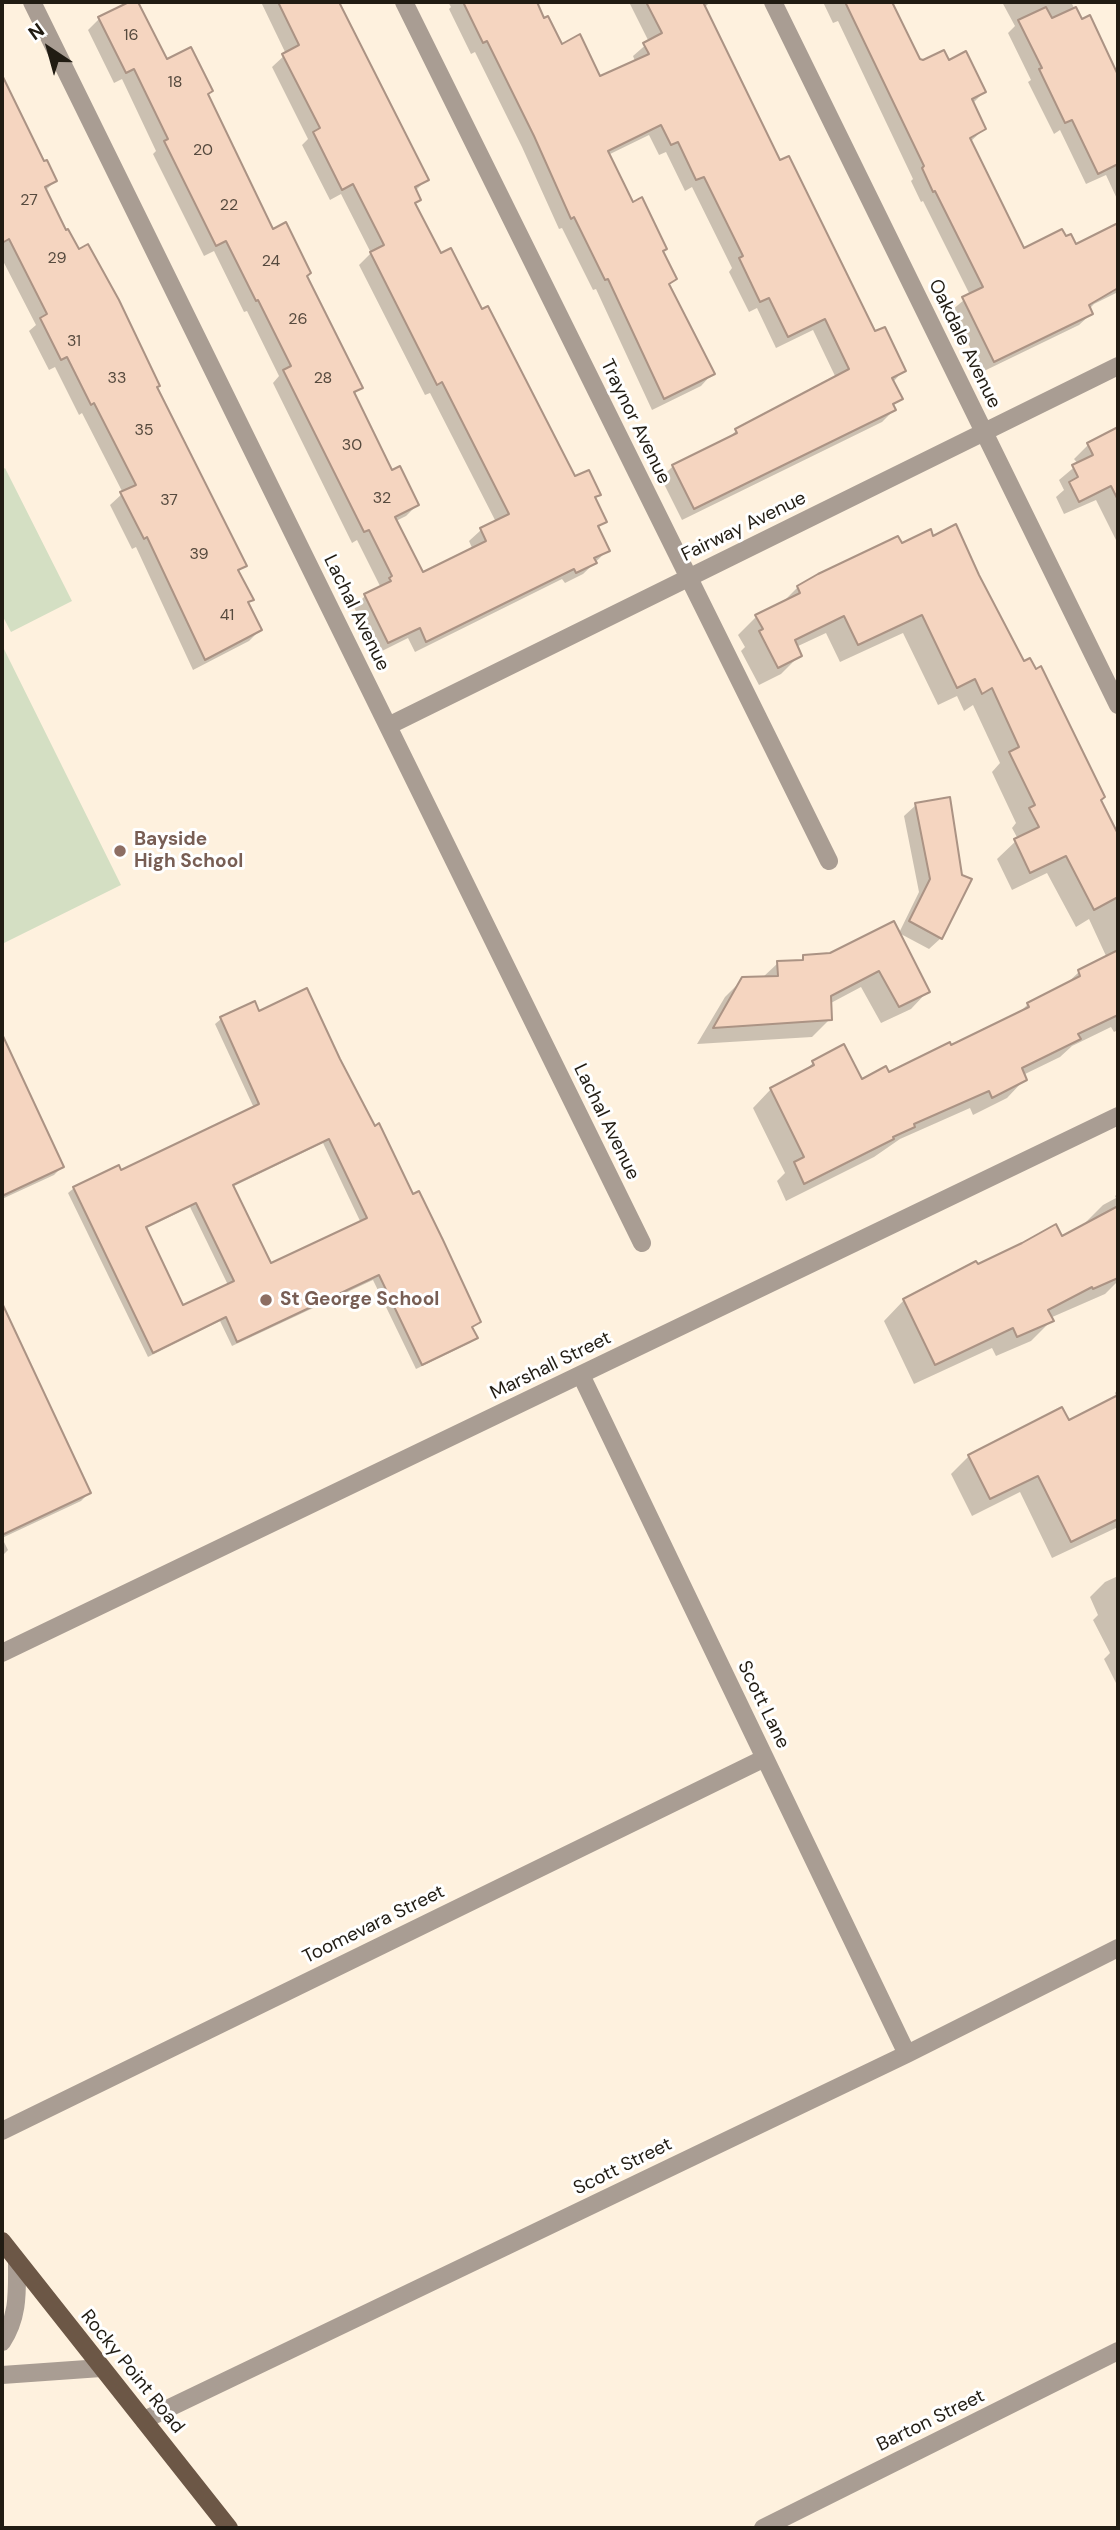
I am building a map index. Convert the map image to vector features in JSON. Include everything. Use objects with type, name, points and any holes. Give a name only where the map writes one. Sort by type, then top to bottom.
[{"type":"main road","name":"Rocky Point Road","points":[[2,2241],[229,2528]]},
{"type":"street","name":"Lachal Avenue","points":[[32,2],[642,1243]]},
{"type":"street","name":"Traynor Avenue","points":[[404,2],[829,861]]},
{"type":"street","name":"Oakdale Avenue","points":[[773,2],[1118,705]]},
{"type":"street","name":"Fairway Avenue","points":[[388,726],[1118,366]]},
{"type":"street","name":"Marshall Street","points":[[2,1653],[1118,1116]]},
{"type":"street","name":"Scott Lane","points":[[581,1374],[907,2054]]},
{"type":"street","name":"Toomevara Street","points":[[2,2131],[765,1758]]},
{"type":"street","name":"Scott Street","points":[[144,2420],[907,2054],[1118,1948]]},
{"type":"street","points":[[2,2342],[11,2327],[18,2303],[17,2261]]},
{"type":"street","name":"Barton Street","points":[[762,2528],[1118,2351]]},
{"type":"street","points":[[2,2375],[101,2368]]},
{"type":"green space","points":[[5,468],[72,601],[11,632],[2,615],[2,470]]},
{"type":"green space","points":[[2,645],[121,885],[2,944]]},
{"type":"building","points":[[129,2],[138,2],[167,59],[191,47],[213,91],[208,94],[273,229],[286,222],[311,273],[307,276],[363,388],[354,392],[392,470],[400,466],[419,505],[395,517],[423,572],[486,541],[480,528],[509,514],[442,382],[437,385],[370,252],[384,245],[353,184],[342,190],[313,132],[320,128],[282,54],[299,45],[278,2],[339,2],[429,180],[415,187],[421,200],[415,203],[441,253],[451,248],[482,309],[488,306],[575,476],[589,470],[601,495],[595,497],[607,522],[598,526],[610,551],[594,558],[597,563],[576,573],[574,569],[426,642],[420,628],[388,643],[364,594],[391,581],[389,578],[392,576],[369,530],[364,532],[283,370],[291,366],[258,300],[256,301],[226,241],[216,246],[164,141],[168,139],[134,69],[126,73],[98,17]]},
{"type":"building","points":[[463,2],[537,2],[544,18],[548,16],[562,44],[580,34],[600,76],[649,54],[643,43],[662,33],[646,2],[703,2],[780,160],[789,156],[875,331],[885,327],[906,371],[892,378],[903,399],[893,404],[896,410],[694,509],[672,465],[737,433],[735,429],[849,369],[825,319],[788,337],[769,298],[760,302],[739,258],[743,256],[704,177],[696,180],[678,142],[671,145],[661,125],[608,151],[633,202],[642,197],[667,249],[663,251],[677,279],[669,284],[715,374],[664,399],[608,279],[605,280],[574,217],[571,219],[487,41],[483,43]]},
{"type":"building","points":[[845,2],[892,2],[920,59],[944,50],[949,60],[966,51],[986,92],[972,99],[986,129],[970,138],[1024,248],[1062,229],[1066,236],[1071,234],[1076,244],[1118,223],[1118,288],[1089,305],[1093,314],[994,362],[962,297],[983,287],[935,191],[933,192],[922,168],[924,166]]},
{"type":"building","points":[[1046,7],[1052,18],[1076,7],[1082,19],[1090,15],[1118,75],[1118,164],[1098,174],[1072,120],[1065,123],[1018,20]]},
{"type":"building","points":[[2,75],[44,161],[47,160],[57,181],[45,187],[66,230],[68,229],[79,249],[88,244],[119,300],[160,386],[157,387],[247,566],[238,570],[254,600],[248,602],[262,630],[205,660],[147,537],[144,539],[120,492],[136,485],[67,357],[61,360],[40,318],[47,314],[9,239],[2,243]]},
{"type":"building","points":[[1118,427],[1118,500],[1111,486],[1079,502],[1069,482],[1078,477],[1072,465],[1093,455],[1087,443]]},
{"type":"building","points":[[956,524],[1024,661],[1030,658],[1036,669],[1041,666],[1105,797],[1101,800],[1118,834],[1118,897],[1094,910],[1066,856],[1030,873],[1014,839],[1039,827],[1029,808],[1035,805],[1009,752],[1019,747],[992,688],[982,694],[975,679],[957,688],[922,615],[858,645],[844,616],[795,640],[802,656],[778,668],[759,631],[763,629],[755,615],[800,593],[797,586],[818,574],[898,536],[902,543],[931,529],[933,536]]},
{"type":"building","points":[[950,797],[962,875],[972,879],[942,939],[909,921],[930,879],[915,803]]},
{"type":"building","points":[[894,921],[930,992],[899,1007],[879,971],[831,996],[832,1020],[713,1028],[742,977],[778,976],[777,961],[803,960],[803,955],[830,953]]},
{"type":"building","points":[[1118,950],[1118,1015],[1078,1034],[1081,1039],[1022,1068],[1027,1080],[992,1098],[989,1091],[914,1124],[915,1127],[893,1137],[894,1139],[804,1184],[794,1162],[804,1157],[770,1088],[814,1065],[812,1061],[844,1044],[862,1079],[886,1066],[889,1072],[1029,1007],[1027,1003],[1080,976],[1078,970]]},
{"type":"building","points":[[307,988],[375,1126],[379,1123],[413,1194],[419,1191],[443,1240],[481,1322],[472,1327],[478,1338],[422,1365],[379,1275],[237,1342],[226,1317],[153,1353],[73,1187],[119,1165],[121,1170],[259,1104],[220,1017],[255,1001],[259,1011]],"holes":[[[329,1139],[367,1218],[271,1263],[233,1185]],[[196,1203],[234,1281],[183,1305],[146,1227]]]},
{"type":"building","points":[[2,1034],[64,1167],[2,1196]]},
{"type":"building","points":[[1118,1206],[1118,1278],[1093,1289],[1092,1287],[1048,1310],[1054,1321],[1017,1337],[1013,1328],[935,1365],[903,1299],[1056,1224],[1062,1236]]},
{"type":"building","points":[[2,1303],[91,1493],[2,1535]]},
{"type":"building","points":[[1118,1395],[1118,1519],[1071,1542],[1038,1476],[990,1499],[968,1455],[1062,1407],[1069,1420]]},
{"type":"place","name":"Bayside High School","points":[[120,851]]},
{"type":"place","name":"St George School","points":[[266,1300]]}]
